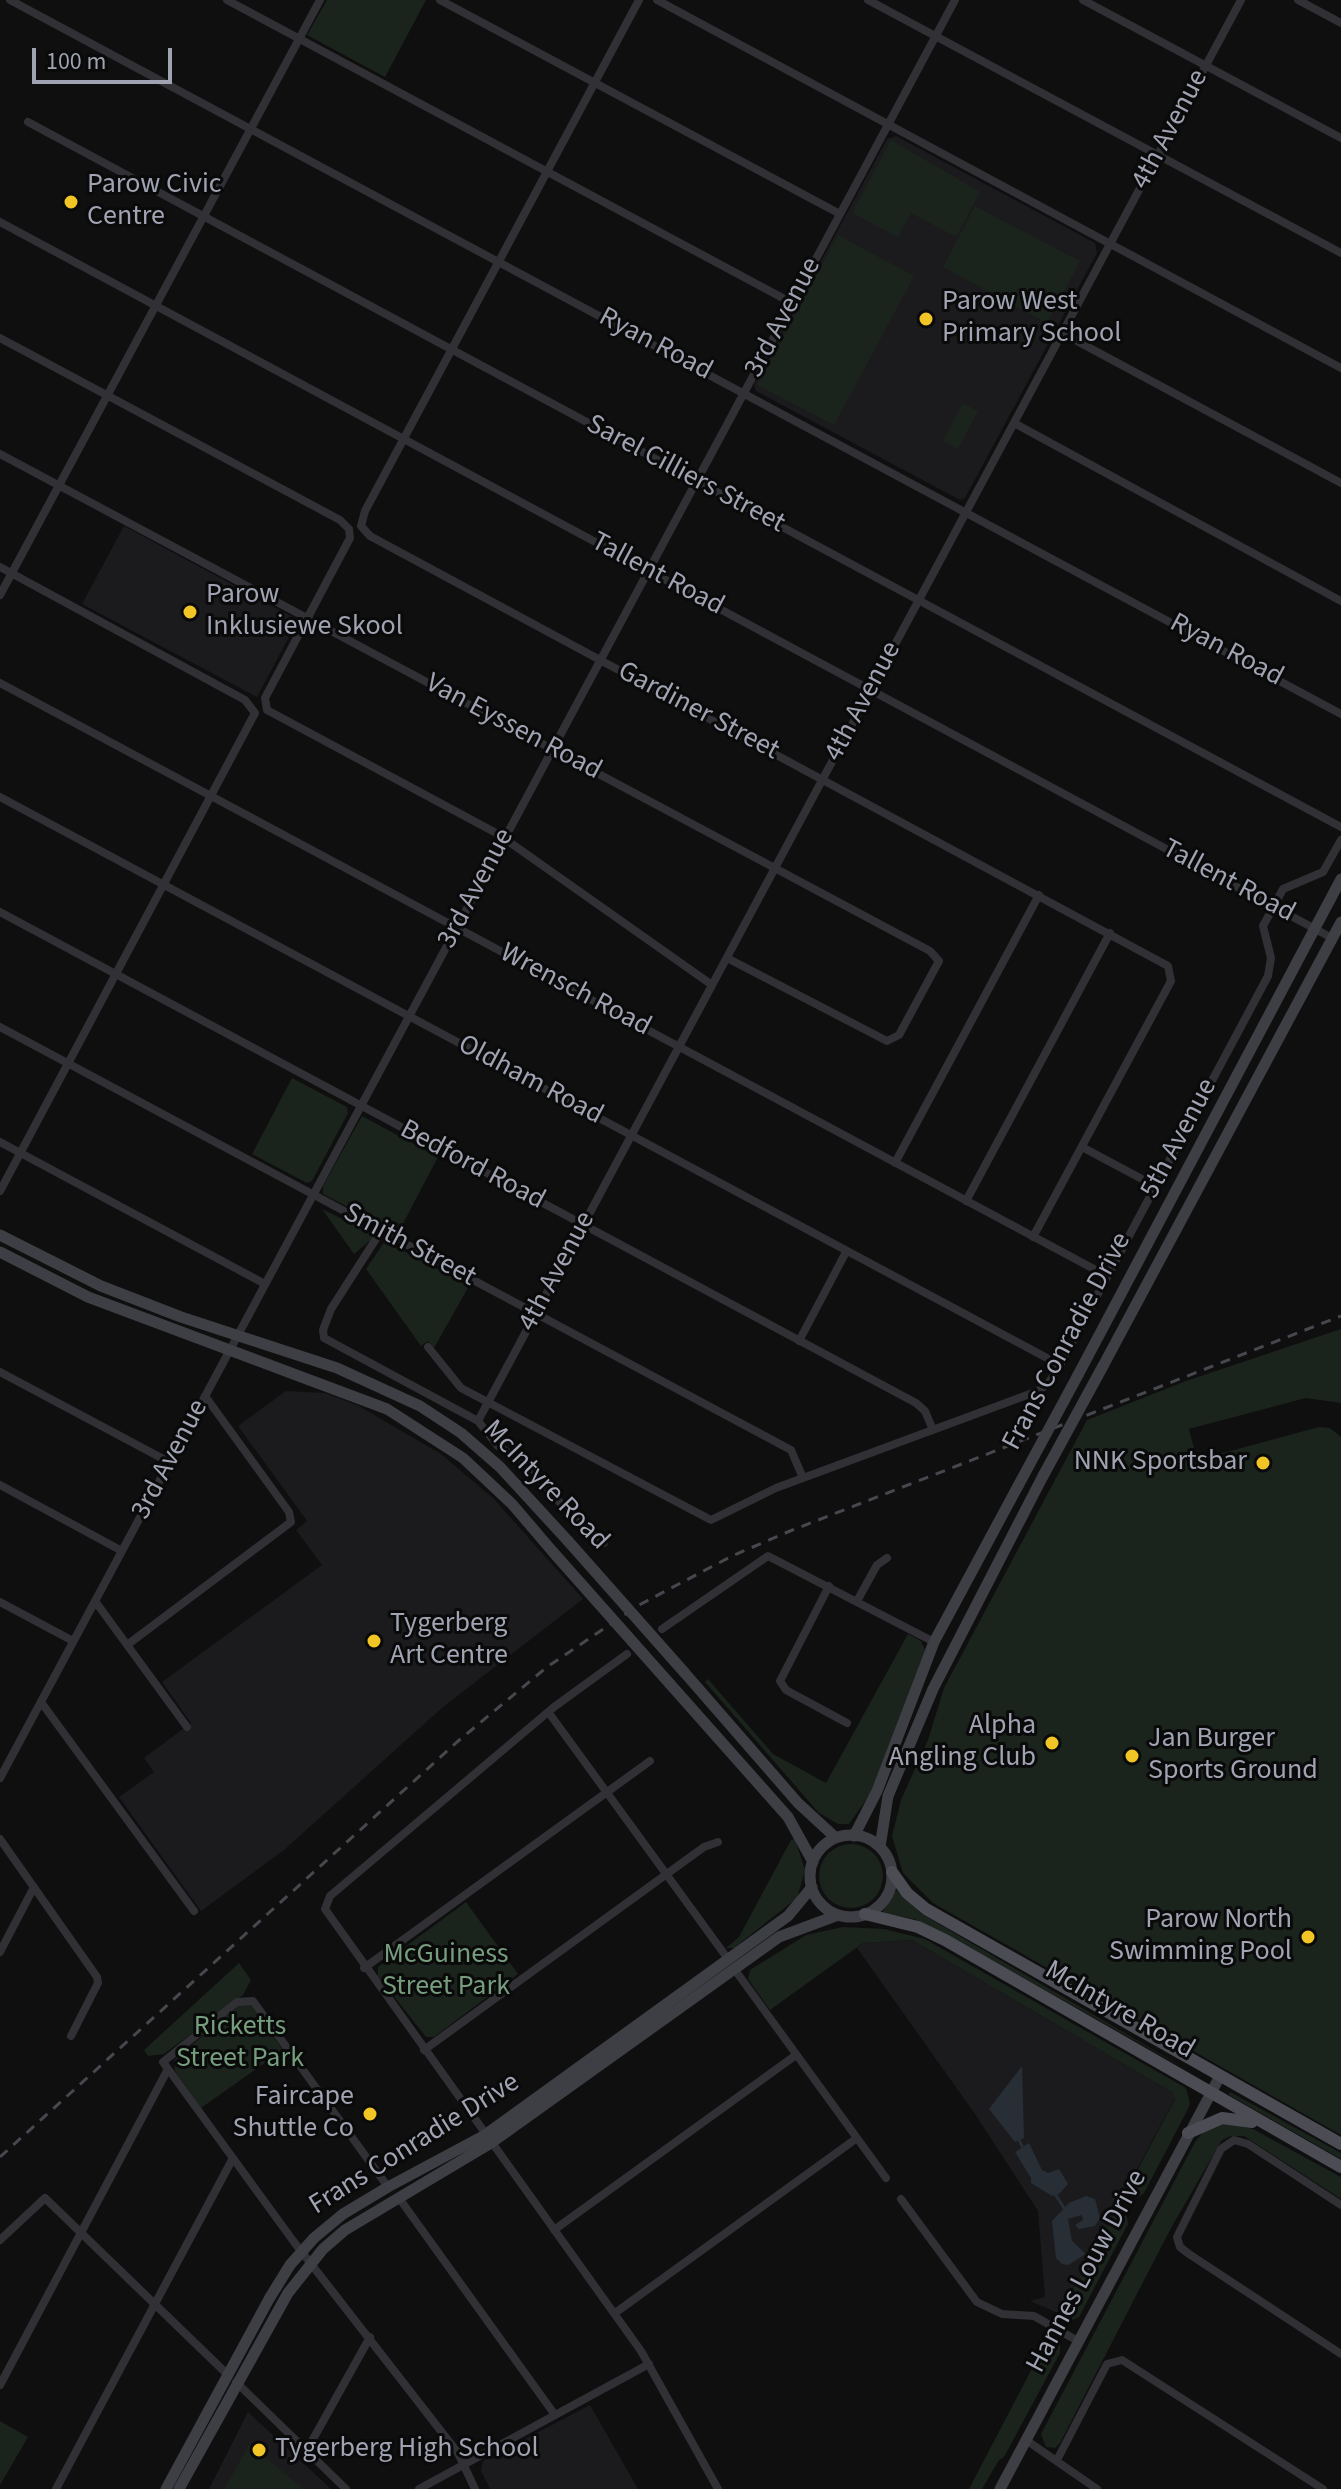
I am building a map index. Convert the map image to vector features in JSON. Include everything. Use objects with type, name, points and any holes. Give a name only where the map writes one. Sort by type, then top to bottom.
[{"type":"main road","name":"Frans Conradie Drive","points":[[854,1836],[877,1791],[934,1642],[1341,879]]},
{"type":"main road","name":"Frans Conradie Drive","points":[[880,1847],[888,1796],[938,1676],[1341,922]]},
{"type":"main road","name":"McIntyre Road","points":[[0,1235],[101,1286],[237,1336],[337,1368],[420,1406],[461,1433],[500,1467],[798,1803],[836,1838]]},
{"type":"main road","name":"McIntyre Road","points":[[0,1252],[88,1297],[358,1395],[420,1428],[483,1476],[553,1552],[788,1817],[813,1862]]},
{"type":"main road","points":[[854,1836],[880,1847],[892,1872],[886,1897],[865,1914],[838,1915],[822,1904],[812,1887],[813,1862],[822,1848],[836,1838],[854,1836]]},
{"type":"main road","name":"McIntyre Road","points":[[892,1872],[907,1893],[926,1909],[1219,2078],[1341,2144]]},
{"type":"main road","name":"Frans Conradie Drive","points":[[732,1965],[788,1916],[812,1887]]},
{"type":"main road","name":"McIntyre Road","points":[[865,1914],[918,1927],[945,1940],[1341,2167]]},
{"type":"main road","name":"Frans Conradie Drive","points":[[166,2489],[231,2378],[288,2293],[311,2262],[345,2230],[488,2139],[732,1965],[788,1932],[838,1915]]},
{"type":"main road","name":"Hannes Louw Drive","points":[[1000,2489],[1219,2078]]},
{"type":"main road","points":[[1188,2133],[1208,2122],[1230,2117],[1270,2128]]},
{"type":"main road","name":"Frans Conradie Drive","points":[[179,2489],[269,2299],[302,2251],[343,2214],[388,2187],[488,2139]]},
{"type":"street","name":"Ryan Road","points":[[10,0],[1341,714]]},
{"type":"street","points":[[227,0],[792,303]]},
{"type":"street","points":[[0,595],[320,0]]},
{"type":"street","points":[[440,0],[840,214]]},
{"type":"street","points":[[403,439],[639,0]]},
{"type":"street","points":[[657,0],[1341,368]]},
{"type":"street","points":[[868,0],[1341,253]]},
{"type":"street","name":"3rd Avenue","points":[[0,1778],[955,0]]},
{"type":"street","points":[[1083,0],[1341,138]]},
{"type":"street","name":"4th Avenue","points":[[478,1421],[1241,0]]},
{"type":"street","points":[[1298,0],[1341,23]]},
{"type":"street","name":"Sarel Cilliers Street","points":[[28,122],[1341,827]]},
{"type":"street","name":"Tallent Road","points":[[0,222],[1332,938]]},
{"type":"street","points":[[1062,333],[1341,483]]},
{"type":"street","points":[[0,338],[340,520],[350,532],[350,538],[265,704],[275,715],[504,839],[712,985]]},
{"type":"street","points":[[1014,423],[1341,601]]},
{"type":"street","name":"Gardiner Street","points":[[403,439],[365,511],[361,526],[370,536],[1166,963],[1171,972],[1171,981],[1082,1147]]},
{"type":"street","name":"Van Eyssen Road","points":[[0,454],[937,956],[938,964],[903,1029],[891,1041],[874,1036],[727,958]]},
{"type":"street","points":[[0,567],[245,700],[254,710],[254,717],[0,1191]]},
{"type":"street","name":"Wrensch Road","points":[[0,683],[1107,1276]]},
{"type":"street","name":"Oldham Road","points":[[0,797],[1060,1365]]},
{"type":"street","points":[[1274,907],[1288,885],[1323,872],[1341,840]]},
{"type":"street","points":[[895,1163],[1039,895]]},
{"type":"street","name":"5th Avenue","points":[[487,1403],[707,1519],[716,1519],[803,1478],[1038,1391],[1048,1384],[1060,1365],[1268,976],[1271,958],[1263,930],[1274,907]]},
{"type":"street","name":"Bedford Road","points":[[0,912],[916,1403],[925,1411],[933,1430]]},
{"type":"street","points":[[966,1201],[1110,933]]},
{"type":"street","name":"Smith Street","points":[[0,1027],[791,1450],[803,1478]]},
{"type":"street","points":[[0,1142],[265,1284]]},
{"type":"street","points":[[1033,1237],[1082,1147],[1155,1186]]},
{"type":"street","points":[[381,1231],[362,1266],[352,1274],[331,1309],[323,1330],[324,1338],[478,1421],[498,1446],[523,1462],[575,1519],[604,1543]]},
{"type":"street","points":[[799,1341],[846,1252]]},
{"type":"street","points":[[428,1347],[457,1385],[487,1403]]},
{"type":"street","points":[[0,1372],[169,1462]]},
{"type":"street","points":[[127,1645],[288,1528],[291,1522],[289,1512],[205,1396]]},
{"type":"street","points":[[0,1485],[122,1551]]},
{"type":"street","points":[[662,1629],[764,1556],[776,1557],[934,1642]]},
{"type":"street","points":[[857,1601],[877,1565],[887,1558]]},
{"type":"street","points":[[829,1586],[780,1681],[786,1690],[847,1723]]},
{"type":"street","points":[[95,1601],[187,1727]]},
{"type":"street","points":[[0,1602],[73,1641]]},
{"type":"street","points":[[627,1654],[549,1713],[330,1896],[325,1909],[364,1968],[615,2313],[649,2364],[718,2489]]},
{"type":"street","points":[[41,1702],[194,1911]]},
{"type":"street","points":[[549,1713],[886,2178]]},
{"type":"street","points":[[364,1968],[650,1761]]},
{"type":"street","points":[[0,1839],[98,1980],[71,2036]]},
{"type":"street","points":[[424,2050],[704,1847],[718,1842]]},
{"type":"street","points":[[0,1952],[34,1887]]},
{"type":"street","points":[[0,2385],[166,2066],[237,2002],[253,2001],[388,2187]]},
{"type":"street","points":[[554,2230],[796,2055]]},
{"type":"street","points":[[166,2066],[463,2464],[475,2489]]},
{"type":"street","points":[[615,2313],[857,2138]]},
{"type":"street","points":[[1341,2205],[1244,2142],[1231,2141],[1222,2147],[1177,2237],[1180,2247],[1189,2254],[1341,2354]]},
{"type":"street","points":[[56,2489],[233,2158]]},
{"type":"street","points":[[0,2240],[45,2198],[346,2489]]},
{"type":"street","points":[[399,2198],[555,2415]]},
{"type":"street","points":[[901,2199],[977,2302],[1002,2314],[1034,2316],[1078,2341]]},
{"type":"street","points":[[307,2450],[370,2337]]},
{"type":"street","points":[[1057,2460],[1107,2364],[1118,2360],[1129,2362],[1323,2489]]},
{"type":"street","points":[[419,2489],[649,2364]]},
{"type":"street","points":[[1026,2440],[1097,2489]]},
{"type":"shaded area","name":"Parow West Primary School","points":[[896,136],[1095,243],[1097,253],[965,498],[960,500],[756,391],[754,385],[887,139]]},
{"type":"shaded area","name":"Parow Inklusiewe Skool","points":[[124,526],[298,620],[257,697],[82,604]]},
{"type":"shaded area","name":"Tygerberg Art Centre","points":[[286,1391],[325,1393],[359,1406],[441,1454],[494,1499],[583,1599],[443,1707],[284,1850],[201,1911],[119,1797],[154,1772],[144,1758],[191,1723],[162,1682],[322,1565],[296,1530],[307,1521],[238,1426]]},
{"type":"shaded area","points":[[912,1940],[1173,2093],[1175,2098],[1062,2311],[1058,2313],[1030,2301],[1045,2297],[1038,2211],[975,2114],[857,1948],[863,1943]]},
{"type":"shaded area","points":[[1022,2066],[1024,2138],[1015,2142],[989,2109]]},
{"type":"shaded area","points":[[1029,2143],[1042,2170],[1048,2173],[1059,2169],[1068,2184],[1059,2194],[1052,2196],[1031,2183],[1015,2152]]},
{"type":"shaded area","points":[[1086,2196],[1095,2199],[1100,2218],[1095,2226],[1079,2229],[1075,2225],[1083,2220],[1082,2215],[1068,2219],[1072,2241],[1086,2254],[1068,2265],[1062,2264],[1056,2258],[1052,2221],[1069,2203]]},
{"type":"shaded area","points":[[590,2405],[638,2489],[490,2489],[481,2471],[483,2461]]},
{"type":"shaded area","name":"Tygerberg High School","points":[[248,2412],[331,2489],[209,2489]]},
{"type":"green space","points":[[327,0],[426,0],[385,77],[307,35]]},
{"type":"green space","points":[[891,140],[980,192],[956,237],[911,213],[898,237],[852,213]]},
{"type":"green space","points":[[975,206],[1080,261],[1047,323],[943,267]]},
{"type":"green space","points":[[838,235],[914,276],[834,425],[757,385]]},
{"type":"green space","points":[[963,403],[978,411],[958,449],[943,441]]},
{"type":"green space","points":[[292,1078],[347,1107],[348,1113],[312,1181],[307,1183],[252,1154]]},
{"type":"green space","points":[[362,1116],[438,1157],[398,1233],[323,1194],[323,1186]]},
{"type":"green space","points":[[322,1209],[373,1234],[373,1238],[354,1254]]},
{"type":"green space","points":[[385,1241],[469,1286],[434,1348],[428,1341],[421,1346],[366,1269]]},
{"type":"green space","name":"Jan Burger Sports Ground","points":[[1341,1329],[1341,1403],[1306,1398],[1189,1429],[1197,1460],[1319,1427],[1330,1428],[1341,1437],[1341,2135],[933,1903],[903,1873],[892,1836],[901,1800],[928,1740],[944,1688],[1087,1420],[1186,1381]]},
{"type":"green space","points":[[908,1634],[921,1641],[925,1650],[871,1793],[849,1824],[838,1824],[819,1813],[705,1682],[708,1679],[773,1754],[826,1783]]},
{"type":"green space","points":[[795,1839],[805,1870],[797,1898],[734,1948],[726,1948],[739,1937],[791,1840]]},
{"type":"green space","points":[[845,1844],[857,1844],[874,1853],[881,1864],[881,1888],[874,1899],[857,1908],[845,1908],[833,1903],[824,1894],[819,1882],[819,1870],[824,1858],[833,1849]]},
{"type":"green space","points":[[896,1890],[922,1914],[1196,2075],[944,1933],[914,1919],[882,1913]]},
{"type":"green space","name":"McGuiness Street Park","points":[[466,1902],[518,1974],[434,2037],[426,2037],[378,1976],[378,1967]]},
{"type":"green space","points":[[843,1927],[884,1929],[925,1939],[1186,2088],[1190,2103],[1188,2109],[1144,2193],[1137,2198],[1126,2192],[1175,2099],[1173,2093],[912,1940],[863,1943],[770,2010],[748,1979],[750,1970],[806,1935]]},
{"type":"green space","points":[[239,1963],[251,1980],[243,1995],[164,2054],[148,2056],[144,2050]]},
{"type":"green space","name":"Ricketts Street Park","points":[[239,2005],[251,2005],[283,2050],[201,2108],[175,2071],[174,2060]]},
{"type":"green space","points":[[1230,2092],[1341,2153],[1341,2159],[1229,2095]]},
{"type":"green space","points":[[1224,2122],[1253,2129],[1341,2177],[1341,2199],[1244,2136],[1222,2140],[1171,2228],[1060,2443],[1055,2448],[1046,2447],[1041,2434],[1195,2142],[1203,2132]]},
{"type":"green space","points":[[1116,2209],[1127,2217],[1128,2224],[1079,2317],[1069,2322],[1063,2320],[1062,2311]]},
{"type":"green space","points":[[1050,2334],[1060,2341],[1060,2353],[1004,2457],[999,2460],[982,2489],[969,2489]]},
{"type":"green space","points":[[0,2421],[28,2437],[0,2485]]},
{"type":"green space","points":[[250,2444],[303,2489],[224,2489]]},
{"type":"waterway","points":[[1019,2140],[1022,2146]]},
{"type":"waterway","points":[[1055,2194],[1064,2208]]},
{"type":"railway","points":[[0,2157],[457,1742],[547,1667],[639,1605],[732,1556],[790,1531],[1341,1316]]},
{"type":"place","name":"Parow Civic Centre","points":[[71,202]]},
{"type":"place","name":"Parow West Primary School","points":[[926,319]]},
{"type":"place","name":"Parow Inklusiewe Skool","points":[[190,612]]},
{"type":"place","name":"NNK Sportsbar","points":[[1263,1463]]},
{"type":"place","name":"Tygerberg Art Centre","points":[[374,1641]]},
{"type":"place","name":"Alpha Angling Club","points":[[1052,1743]]},
{"type":"place","name":"Jan Burger Sports Ground","points":[[1132,1756]]},
{"type":"place","name":"Parow North Swimming Pool","points":[[1308,1937]]},
{"type":"place","name":"Faircape Shuttle Co","points":[[370,2114]]},
{"type":"place","name":"Tygerberg High School","points":[[259,2450]]}]
